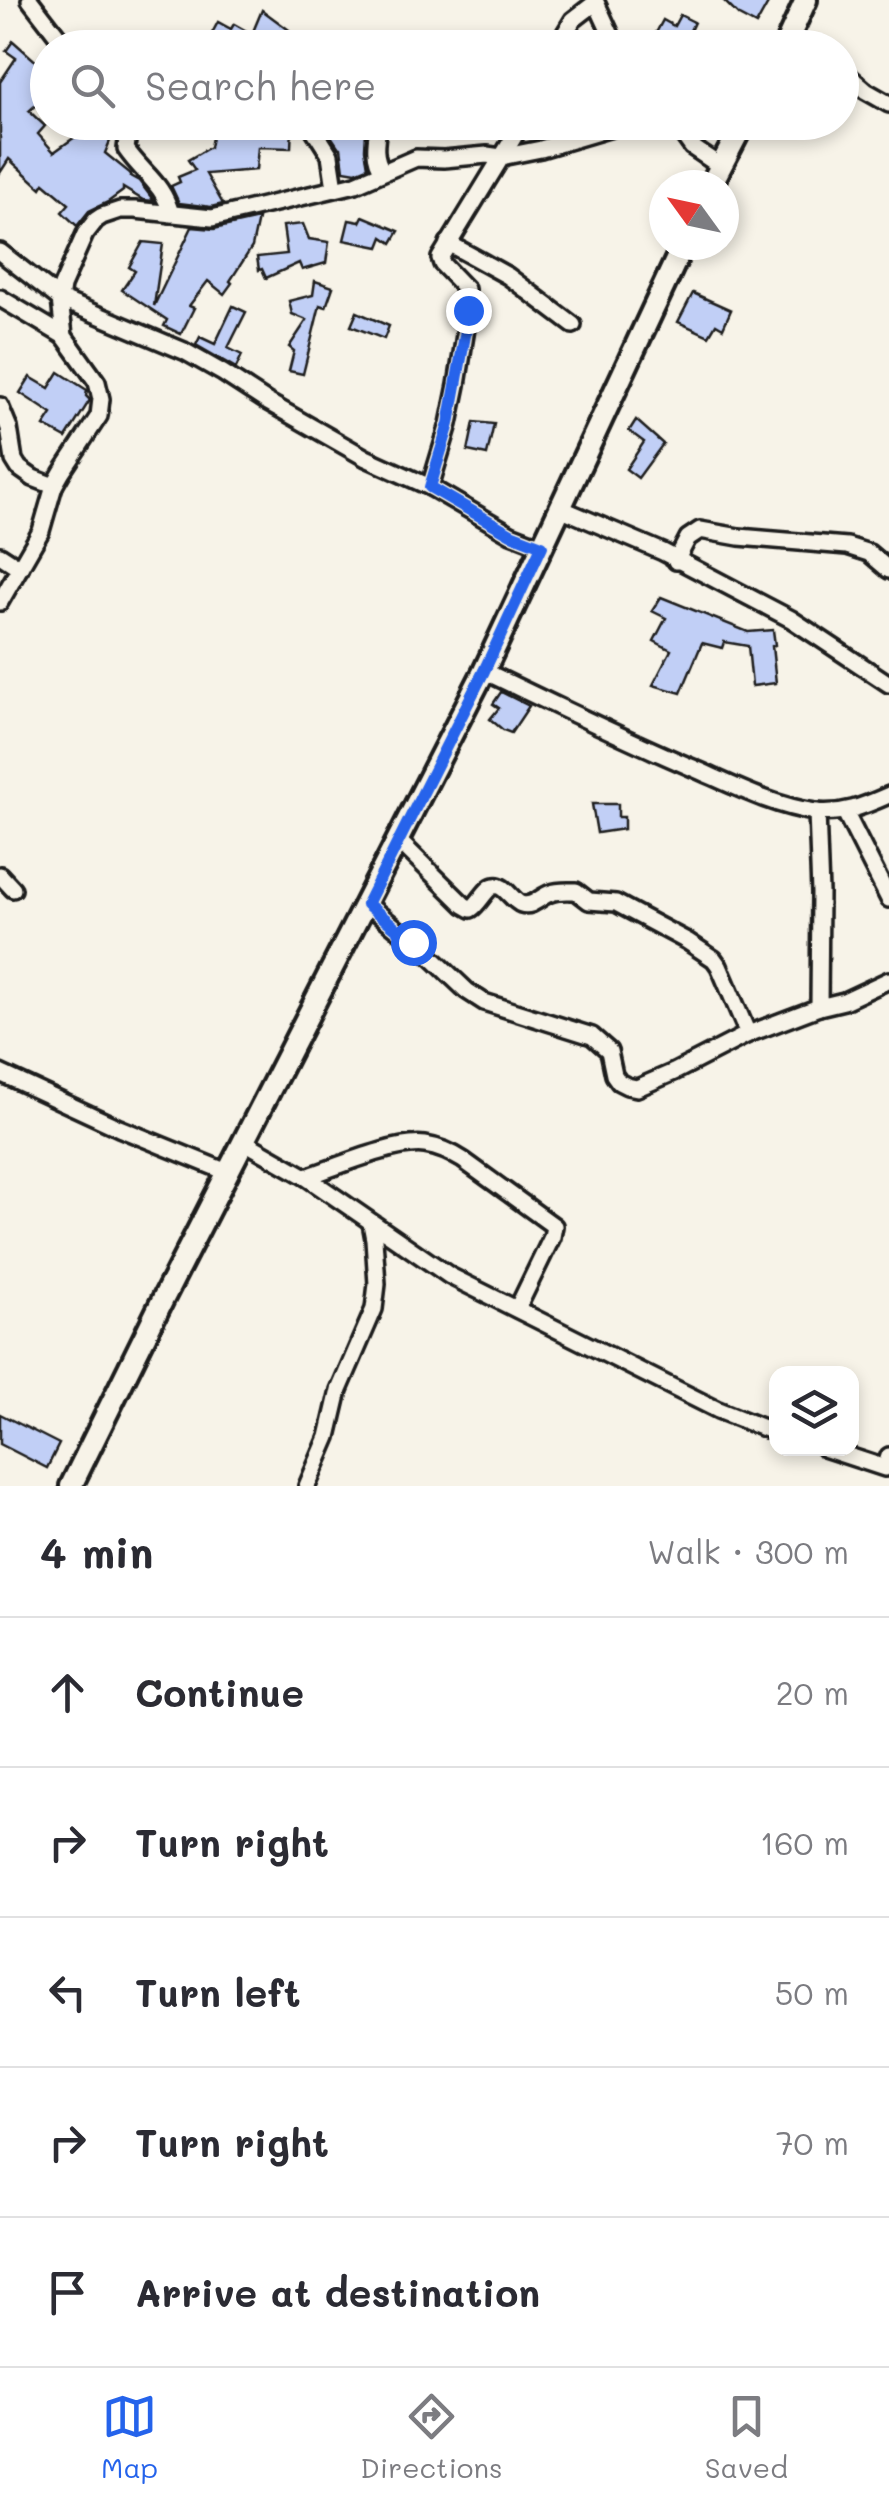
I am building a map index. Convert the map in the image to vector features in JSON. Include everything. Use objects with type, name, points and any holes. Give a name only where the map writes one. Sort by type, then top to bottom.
[{"type":"street","points":[[30,0],[53,30]]},
{"type":"street","points":[[792,30],[806,0]]},
{"type":"street","points":[[567,30],[595,2],[608,30]]},
{"type":"street","points":[[859,85],[889,104]]},
{"type":"street","points":[[127,140],[126,149],[161,189],[171,214]]},
{"type":"street","points":[[320,140],[330,155],[335,188]]},
{"type":"street","points":[[377,140],[376,153],[383,172]]},
{"type":"street","points":[[430,487],[449,424],[467,322],[466,289],[440,258],[512,140]]},
{"type":"street","points":[[64,336],[62,286],[85,234],[96,220],[120,210],[212,218],[356,184],[416,158],[488,154],[501,157],[571,140]]},
{"type":"street","points":[[687,140],[711,170]]},
{"type":"street","points":[[719,170],[735,140]]},
{"type":"street","points":[[448,243],[508,276],[573,325]]},
{"type":"street","points":[[0,252],[60,298],[184,351],[366,458],[430,487],[511,534],[542,546]]},
{"type":"street","points":[[72,1486],[227,1172],[484,671],[676,260]]},
{"type":"street","points":[[0,298],[64,336],[97,382],[101,400],[98,416],[54,486],[41,531],[0,602]]},
{"type":"street","points":[[0,406],[14,460],[25,474],[54,486]]},
{"type":"street","points":[[0,474],[14,460]]},
{"type":"street","points":[[560,508],[663,552],[791,619],[889,684]]},
{"type":"street","points":[[676,560],[688,538],[700,530],[848,546],[869,552],[889,570]]},
{"type":"street","points":[[0,555],[20,568]]},
{"type":"street","points":[[484,671],[752,794],[816,812],[845,812],[889,795]]},
{"type":"street","points":[[816,812],[819,1007]]},
{"type":"street","points":[[845,812],[889,899]]},
{"type":"street","points":[[398,840],[472,909],[497,885],[525,906],[548,894],[576,891],[588,901],[616,903],[687,940],[719,966],[748,1034]]},
{"type":"street","points":[[0,875],[14,890]]},
{"type":"street","points":[[367,904],[484,1002],[592,1036],[608,1051],[619,1082],[637,1088],[748,1034],[844,1001],[889,980]]},
{"type":"street","points":[[0,1073],[227,1172]]},
{"type":"street","points":[[243,1141],[306,1177],[450,1276],[718,1410],[769,1430]]},
{"type":"street","points":[[306,1177],[403,1146],[422,1144],[463,1160],[554,1226],[517,1309]]},
{"type":"street","points":[[308,1486],[328,1438],[340,1390],[374,1309],[377,1284],[371,1223]]},
{"type":"street","points":[[848,1456],[885,1468],[889,1456]]},
{"type":"building","points":[[723,0],[770,0],[756,25],[739,16]]},
{"type":"building","points":[[262,10],[289,30],[254,30]]},
{"type":"building","points":[[680,15],[694,22],[690,30],[658,30],[663,20],[674,26]]},
{"type":"building","points":[[218,22],[231,29],[234,24],[245,30],[214,30]]},
{"type":"building","points":[[13,41],[30,56],[30,140],[43,140],[54,152],[71,140],[110,140],[105,153],[139,181],[154,201],[143,200],[123,188],[108,202],[89,211],[77,226],[62,212],[69,204],[44,183],[41,188],[9,159],[0,173],[0,82],[16,58],[6,51]]},
{"type":"building","points":[[211,140],[291,140],[291,148],[258,147],[256,170],[206,174],[223,204],[211,207],[179,203],[171,186],[180,182],[178,177],[195,170],[188,160],[210,147]]},
{"type":"building","points":[[334,140],[366,140],[368,167],[356,172],[344,170]]},
{"type":"building","points":[[363,216],[399,231],[392,243],[383,237],[379,247],[344,240],[349,220],[360,222]]},
{"type":"building","points":[[258,219],[252,247],[232,283],[224,294],[208,281],[189,306],[194,308],[181,334],[164,326],[167,320],[122,290],[135,271],[129,267],[143,242],[163,244],[154,306],[192,227],[214,229]]},
{"type":"building","points":[[303,224],[309,239],[329,242],[326,263],[302,270],[299,263],[266,278],[259,270],[257,257],[287,254],[283,226]]},
{"type":"building","points":[[315,281],[333,287],[326,307],[320,305],[303,374],[289,371],[294,351],[289,347],[307,320],[292,314],[289,301],[313,295]]},
{"type":"building","points":[[693,293],[731,310],[723,328],[716,324],[709,336],[678,322]]},
{"type":"building","points":[[233,306],[246,312],[228,348],[242,355],[236,368],[196,345],[200,337],[215,344]]},
{"type":"building","points":[[357,312],[389,326],[384,339],[351,326]]},
{"type":"building","points":[[59,372],[87,390],[90,400],[66,438],[44,426],[52,414],[20,393],[30,377],[49,388]]},
{"type":"building","points":[[636,420],[663,444],[638,478],[626,469],[644,442],[629,431]]},
{"type":"building","points":[[474,422],[494,424],[487,455],[468,451]]},
{"type":"building","points":[[661,597],[748,632],[773,630],[776,683],[752,686],[748,646],[724,642],[722,648],[702,643],[681,693],[653,685],[671,650],[654,641],[666,618],[652,611]]},
{"type":"building","points":[[501,692],[529,706],[511,733],[490,719],[499,708],[493,704]]},
{"type":"building","points":[[592,804],[618,804],[618,817],[624,817],[624,829],[597,833]]},
{"type":"building","points":[[0,1414],[59,1444],[47,1468],[0,1444]]},
{"type":"route","points":[[413,942],[367,904],[542,546],[511,534],[430,487],[449,424],[468,310]]}]
